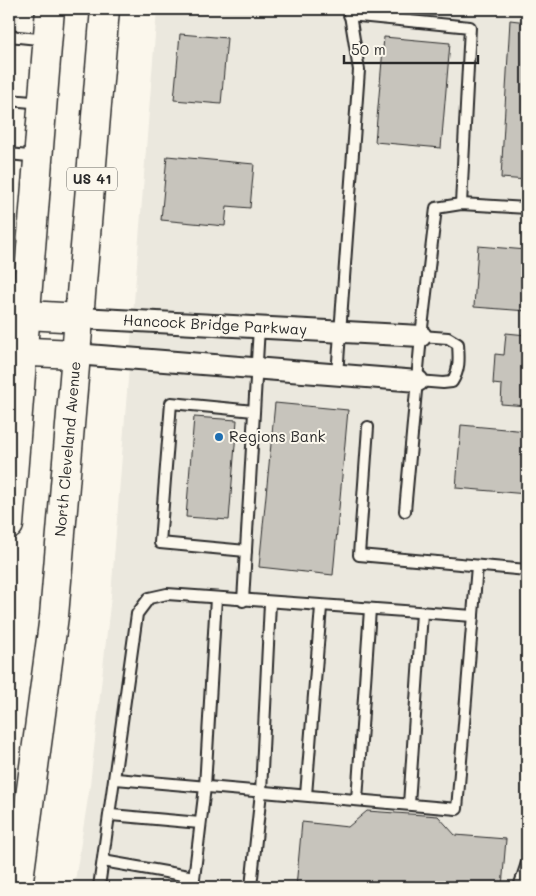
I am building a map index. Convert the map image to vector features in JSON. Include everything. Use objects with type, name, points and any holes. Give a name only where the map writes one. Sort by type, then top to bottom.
[{"type":"main road","points":[[9,525],[17,314],[44,103],[50,9]]},
{"type":"main road","name":"North Cleveland Avenue","points":[[18,887],[54,616],[105,9]]},
{"type":"main road","name":"Hancock Bridge Parkway","points":[[17,314],[80,318]]},
{"type":"main road","points":[[16,351],[75,354]]},
{"type":"street","name":"Hancock Bridge Parkway","points":[[80,318],[421,336]]},
{"type":"street","points":[[75,354],[418,381]]},
{"type":"lane","points":[[337,375],[359,70],[349,12],[470,27],[461,204]]},
{"type":"lane","points":[[9,36],[48,40]]},
{"type":"lane","points":[[9,100],[44,103]]},
{"type":"lane","points":[[9,154],[38,157]]},
{"type":"lane","points":[[406,511],[421,336],[436,208],[461,204],[527,208]]},
{"type":"lane","points":[[243,601],[259,327]]},
{"type":"lane","points":[[418,381],[452,382],[458,372],[459,360],[458,344],[448,338],[421,336]]},
{"type":"lane","points":[[246,551],[160,543],[171,403],[254,411]]},
{"type":"lane","points":[[368,427],[358,555],[527,570]]},
{"type":"lane","points":[[116,779],[457,809],[477,566]]},
{"type":"lane","points":[[100,887],[137,614],[149,598],[167,594],[270,603],[472,616]]},
{"type":"lane","points":[[103,861],[193,882],[205,787],[216,598]]},
{"type":"lane","points":[[251,887],[261,792],[270,603]]},
{"type":"lane","points":[[306,796],[321,606]]},
{"type":"lane","points":[[357,800],[370,609]]},
{"type":"lane","points":[[408,804],[422,613]]},
{"type":"lane","points":[[111,814],[200,823]]},
{"type":"lane","points":[[519,887],[527,863]]},
{"type":"shaded area","points":[[9,9],[19,9],[9,162]]},
{"type":"shaded area","points":[[157,9],[527,9],[527,887],[74,887],[90,785],[111,596]]},
{"type":"building","points":[[510,20],[527,22],[527,180],[501,178]]},
{"type":"building","points":[[180,34],[227,38],[221,104],[174,100]]},
{"type":"building","points":[[384,37],[450,43],[441,148],[375,142]]},
{"type":"building","points":[[167,156],[254,164],[250,208],[227,206],[225,226],[161,220]]},
{"type":"building","points":[[478,246],[527,250],[527,311],[474,307]]},
{"type":"building","points":[[506,333],[527,335],[527,406],[501,404],[502,385],[493,384],[495,354],[504,355]]},
{"type":"building","points":[[275,403],[348,410],[333,575],[259,567]]},
{"type":"building","points":[[194,417],[237,420],[229,520],[186,517]]},
{"type":"building","points":[[461,425],[527,431],[527,494],[456,488]]},
{"type":"building","points":[[367,811],[438,816],[455,835],[506,839],[502,887],[296,887],[302,822],[348,827]]},
{"type":"place","name":"Regions Bank","points":[[219,437]]}]
